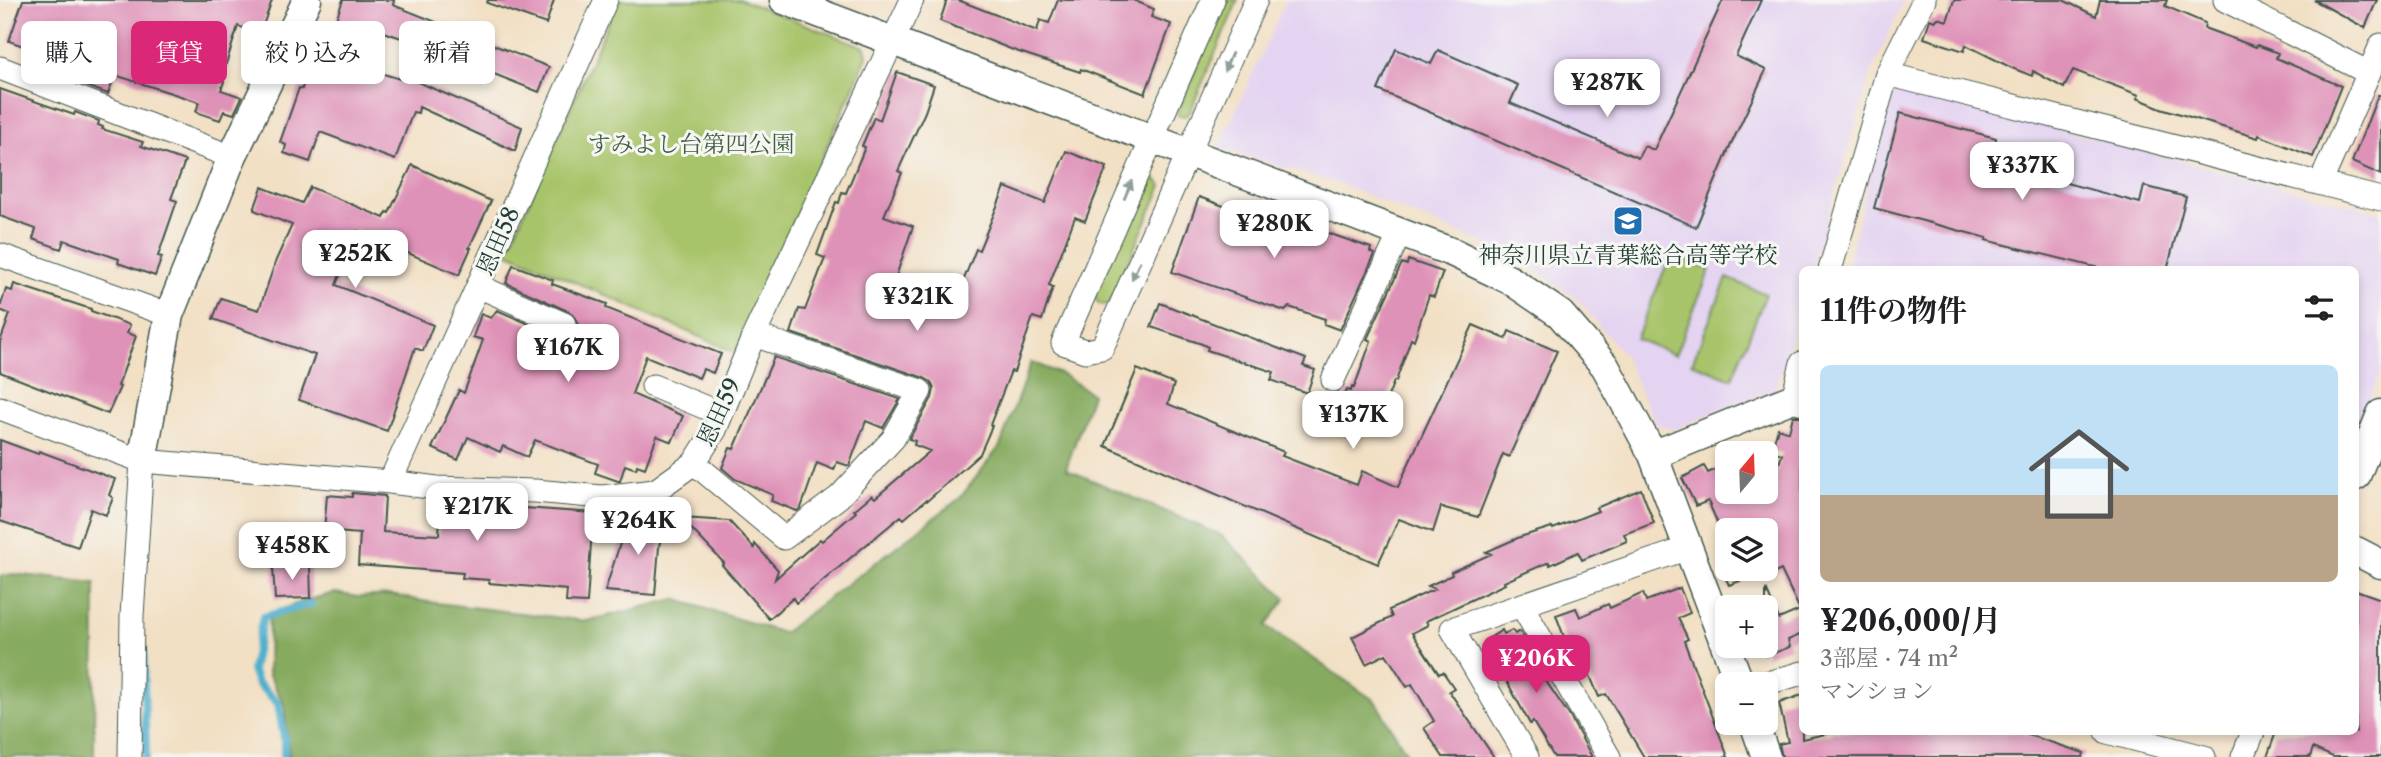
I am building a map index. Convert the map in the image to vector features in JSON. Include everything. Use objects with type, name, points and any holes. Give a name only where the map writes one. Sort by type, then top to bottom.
[{"type":"street","points":[[130,757],[132,617],[142,461],[169,315],[232,156],[306,0]]},
{"type":"street","name":"恩田58","points":[[390,482],[606,0]]},
{"type":"street","points":[[784,0],[1480,264],[1510,280],[1560,314],[1605,366],[1653,454],[1735,672]]},
{"type":"street","name":"恩田59","points":[[0,408],[142,461],[438,488],[535,491],[602,497],[654,491],[694,463],[715,430],[754,335],[912,0]]},
{"type":"street","points":[[1213,0],[1063,343],[1085,351],[1102,348],[1256,0]]},
{"type":"street","points":[[1831,266],[1887,74],[1924,0]]},
{"type":"street","points":[[2225,0],[2369,73]]},
{"type":"street","points":[[2321,183],[2381,45]]},
{"type":"street","points":[[0,68],[232,156]]},
{"type":"street","points":[[1887,74],[2381,198]]},
{"type":"street","points":[[1332,364],[1400,233]]},
{"type":"street","points":[[0,255],[169,315]]},
{"type":"street","points":[[478,286],[564,324]]},
{"type":"street","points":[[694,463],[784,538],[839,497],[893,439],[920,391],[754,335]]},
{"type":"street","points":[[653,386],[721,414]]},
{"type":"street","points":[[1653,454],[1798,399]]},
{"type":"street","points":[[2359,469],[2381,414]]},
{"type":"street","points":[[1527,757],[1452,629],[1688,548]]},
{"type":"street","points":[[2359,553],[2381,564]]},
{"type":"street","points":[[1522,606],[1609,757]]},
{"type":"street","points":[[1778,680],[1799,674]]},
{"type":"street","points":[[1758,735],[1766,757]]},
{"type":"street","points":[[2119,735],[2204,757]]},
{"type":"street","points":[[2243,757],[2252,735]]},
{"type":"shaded area","name":"神奈川県立青葉総合高等学校","points":[[1286,0],[1904,0],[1870,75],[1813,266],[1799,266],[1799,310],[1776,388],[1673,430],[1656,424],[1623,354],[1577,299],[1519,258],[1340,184],[1219,148]]},
{"type":"shaded area","points":[[1905,89],[2381,213],[2381,371],[2359,425],[2359,266],[1847,266],[1889,100]]},
{"type":"green space","name":"すみよし台第四公園","points":[[618,0],[741,0],[865,47],[867,56],[736,353],[507,252]]},
{"type":"green space","points":[[1226,0],[1238,0],[1190,112],[1185,116],[1178,115],[1178,110]]},
{"type":"green space","points":[[1154,178],[1162,186],[1110,302],[1107,305],[1099,304],[1094,296],[1142,185]]},
{"type":"green space","points":[[1671,254],[1710,270],[1675,355],[1636,339]]},
{"type":"green space","points":[[1727,278],[1766,294],[1732,379],[1692,363]]},
{"type":"green space","points":[[1031,362],[1063,375],[1092,394],[1066,469],[1221,535],[1286,598],[1266,626],[1375,701],[1409,757],[289,757],[284,704],[268,674],[269,614],[335,593],[358,597],[391,595],[587,621],[675,599],[783,633],[960,498],[1000,446]]},
{"type":"green space","points":[[14,574],[95,583],[94,757],[0,757],[0,576]]},
{"type":"building","points":[[23,0],[272,0],[265,21],[241,21],[227,61],[227,21],[131,21],[131,80],[117,76],[117,21],[21,21],[21,45],[9,41]]},
{"type":"building","points":[[343,0],[394,0],[393,5],[433,21],[399,21],[399,37],[385,33],[385,21],[335,21]]},
{"type":"building","points":[[488,0],[554,0],[546,24],[487,3]]},
{"type":"building","points":[[947,0],[958,0],[1037,31],[1040,20],[1049,23],[1058,0],[1133,0],[1154,9],[1151,17],[1171,24],[1145,94],[1081,69],[1080,72],[1013,50],[940,21]]},
{"type":"building","points":[[1723,0],[1761,0],[1736,56],[1766,70],[1696,227],[1378,90],[1396,49],[1431,64],[1438,50],[1518,85],[1510,103],[1638,158],[1644,146],[1654,150]]},
{"type":"building","points":[[1954,0],[2063,0],[2096,16],[2100,0],[2167,0],[2165,6],[2205,23],[2204,28],[2278,53],[2276,58],[2341,86],[2313,157],[2259,135],[2258,138],[2161,108],[2137,98],[2139,95],[2073,70],[2064,88],[2033,71],[2032,76],[1966,45],[1964,51],[1924,38],[1930,19],[1947,21]]},
{"type":"building","points":[[2314,0],[2377,0],[2365,28]]},
{"type":"building","points":[[495,46],[549,67],[539,92],[495,74]]},
{"type":"building","points":[[897,72],[934,85],[925,112],[898,171],[902,173],[884,216],[913,226],[890,294],[950,314],[1005,187],[1045,203],[1066,151],[1107,167],[1085,221],[1075,217],[1049,285],[1053,287],[1042,320],[1033,317],[1014,372],[1011,371],[980,454],[904,519],[901,516],[796,603],[793,598],[769,619],[722,565],[724,563],[681,518],[729,521],[754,548],[755,544],[778,570],[775,579],[820,539],[822,541],[856,512],[854,510],[872,495],[875,498],[930,451],[914,445],[915,441],[909,439],[932,398],[934,389],[931,382],[791,333],[799,309],[805,310],[825,258],[817,255],[836,202],[839,203],[842,192],[846,193],[874,117],[880,120]]},
{"type":"building","points":[[385,74],[399,79],[399,84],[423,84],[522,127],[515,151],[419,107],[418,113],[413,112],[395,160],[320,132],[310,162],[284,153],[286,145],[280,142],[299,88],[302,89],[304,84],[385,84]]},
{"type":"building","points":[[84,84],[112,84],[108,94]]},
{"type":"building","points":[[143,84],[223,84],[221,90],[242,97],[234,114],[224,111],[220,120],[196,112],[199,102]]},
{"type":"building","points":[[0,89],[99,121],[98,125],[103,127],[102,129],[143,142],[141,146],[185,161],[171,199],[177,201],[158,256],[162,257],[155,276],[118,263],[119,259],[64,240],[61,249],[33,239],[36,229],[0,216]]},
{"type":"building","points":[[2378,95],[2381,95],[2381,175],[2352,162]]},
{"type":"building","points":[[1900,113],[1996,138],[1993,163],[2140,203],[2144,186],[2186,197],[2168,266],[2091,266],[1874,208]]},
{"type":"building","points":[[412,165],[491,201],[459,275],[357,231],[336,285],[433,325],[423,351],[415,348],[387,431],[299,400],[315,355],[213,319],[221,298],[259,310],[276,260],[292,225],[254,210],[262,187],[302,203],[310,187],[384,218]]},
{"type":"building","points":[[1199,197],[1229,208],[1231,202],[1259,211],[1261,206],[1323,227],[1322,231],[1371,248],[1370,252],[1375,254],[1340,330],[1324,324],[1325,319],[1289,307],[1285,311],[1172,272]]},
{"type":"building","points":[[1408,260],[1443,272],[1434,297],[1429,295],[1414,340],[1411,339],[1377,425],[1339,411],[1347,390],[1354,388],[1371,341],[1367,339],[1402,263],[1407,265]]},
{"type":"building","points":[[513,265],[553,280],[552,284],[607,304],[606,308],[721,354],[713,373],[703,369],[699,378],[646,356],[632,394],[683,416],[672,442],[657,436],[645,468],[637,465],[636,469],[625,465],[618,481],[595,473],[598,464],[535,440],[527,457],[503,446],[500,452],[468,437],[458,460],[432,448],[459,390],[464,393],[483,340],[473,337],[481,314],[491,318],[497,310],[559,337],[572,336],[576,330],[578,322],[570,312],[506,283]]},
{"type":"building","points":[[14,284],[130,325],[127,333],[136,336],[118,386],[120,387],[108,414],[0,372],[0,342],[10,314],[0,308],[6,289],[12,291]]},
{"type":"building","points":[[1160,303],[1306,359],[1303,366],[1315,370],[1307,393],[1271,380],[1274,372],[1207,350],[1208,347],[1202,344],[1151,327]]},
{"type":"building","points":[[1473,325],[1506,339],[1509,331],[1557,351],[1509,457],[1503,454],[1478,517],[1441,507],[1433,532],[1399,519],[1378,564],[1105,446],[1137,369],[1174,384],[1168,404],[1284,452],[1282,456],[1357,485],[1362,471],[1398,487]]},
{"type":"building","points":[[774,357],[900,399],[883,428],[866,421],[849,466],[837,462],[834,470],[817,463],[801,508],[797,511],[771,501],[773,495],[735,479],[722,468],[730,448],[734,449]]},
{"type":"building","points":[[1793,416],[1799,416],[1799,608],[1781,570],[1778,572],[1778,518],[1715,518],[1708,501],[1696,506],[1682,478],[1704,466],[1708,473],[1715,470],[1715,504],[1778,504],[1778,468],[1782,454],[1778,453],[1778,441],[1774,441],[1778,428],[1789,432]]},
{"type":"building","points":[[0,440],[38,454],[39,451],[115,479],[109,495],[113,498],[106,515],[91,509],[78,547],[0,521]]},
{"type":"building","points":[[1641,489],[1654,523],[1624,534],[1627,541],[1582,560],[1578,552],[1550,565],[1549,562],[1426,621],[1428,625],[1412,633],[1439,674],[1443,672],[1454,688],[1449,691],[1494,757],[1443,757],[1424,728],[1434,721],[1412,684],[1407,687],[1386,654],[1366,664],[1352,637],[1392,617],[1389,610],[1435,589],[1428,586],[1452,575],[1451,572],[1491,554],[1486,552],[1520,537],[1552,527],[1553,529],[1598,511],[1596,508]]},
{"type":"building","points":[[352,493],[385,496],[383,532],[439,535],[441,502],[593,513],[587,603],[566,602],[567,590],[489,583],[489,580],[462,578],[463,573],[358,565],[360,534],[324,531],[327,495],[352,497]]},
{"type":"building","points":[[629,515],[665,517],[659,547],[655,595],[605,591]]},
{"type":"building","points":[[310,565],[311,598],[275,599],[273,567]]},
{"type":"building","points":[[1680,588],[1690,613],[1678,618],[1688,639],[1684,641],[1715,723],[1715,735],[1720,735],[1728,757],[1644,757],[1606,694],[1599,697],[1579,650],[1570,653],[1556,615],[1576,608],[1580,617],[1608,604],[1610,608],[1643,593],[1646,601]]},
{"type":"building","points":[[2359,591],[2381,599],[2381,757],[2333,757],[2313,748],[2310,757],[2267,757],[2275,735],[2359,735]]},
{"type":"building","points":[[1799,610],[1799,635],[1788,640],[1790,647],[1778,652],[1778,617],[1779,619]]},
{"type":"building","points":[[1502,630],[1504,634],[1512,630],[1515,634],[1520,631],[1540,664],[1545,676],[1543,677],[1569,715],[1592,757],[1554,757],[1533,722],[1530,724],[1485,641]]},
{"type":"building","points":[[1799,696],[1799,735],[1802,735],[1802,739],[1821,735],[2028,735],[2084,753],[2083,757],[1782,757],[1779,744],[1788,742],[1779,703]]},
{"type":"waterway","points":[[284,757],[278,703],[257,683],[252,670],[263,617],[311,604]]},
{"type":"waterway","points":[[143,648],[146,757]]},
{"type":"place","name":"神奈川県立青葉総合高等学校","points":[[1628,221]]}]
